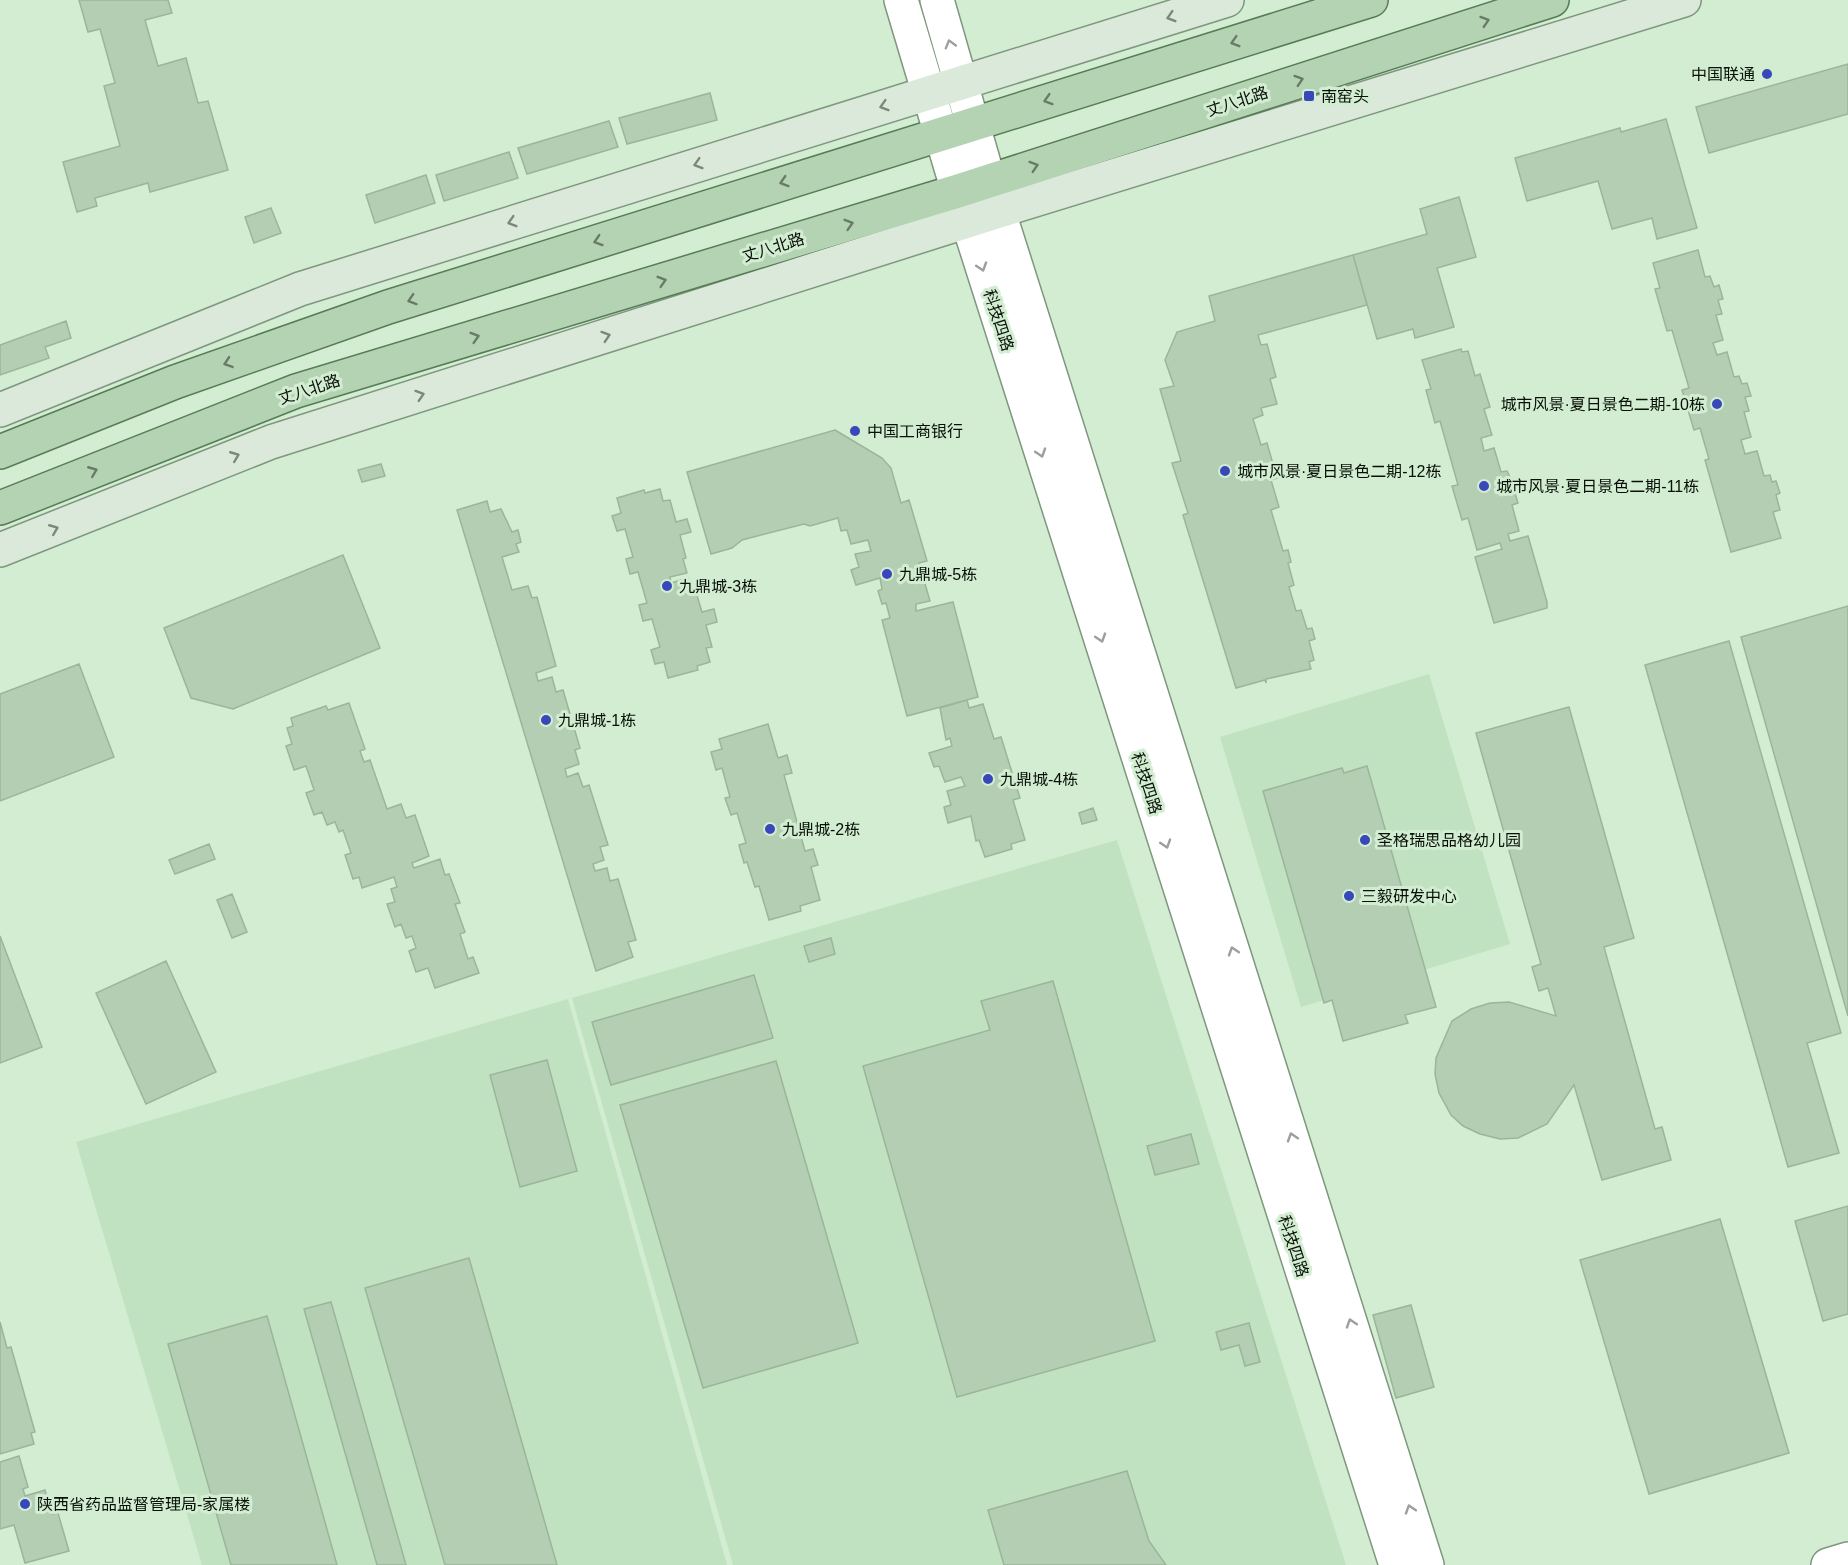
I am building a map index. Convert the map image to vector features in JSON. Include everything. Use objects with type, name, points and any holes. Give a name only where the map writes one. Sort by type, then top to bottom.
[{"type":"main road","points":[[0,410],[300,289],[1227,0]]},
{"type":"main road","points":[[0,452],[175,382],[388,307],[1371,0]]},
{"type":"main road","name":"丈八北路","points":[[0,508],[296,391],[963,206],[1552,0]]},
{"type":"main road","points":[[994,196],[1684,0]]},
{"type":"main road","points":[[0,550],[271,442],[963,206]]},
{"type":"street","name":"科技四路","points":[[901,0],[963,206],[1396,1565]]},
{"type":"street","name":"科技四路","points":[[937,0],[994,196],[1427,1565]]},
{"type":"street","points":[[1828,1565],[1848,1559]]},
{"type":"shaded area","name":"圣格瑞思品格幼儿园","points":[[1429,674],[1510,944],[1301,1007],[1220,737]]},
{"type":"shaded area","points":[[1117,840],[1346,1565],[733,1565],[572,998]]},
{"type":"shaded area","points":[[568,999],[727,1565],[202,1565],[76,1142]]},
{"type":"building","points":[[79,0],[168,0],[172,13],[145,20],[158,66],[186,58],[198,103],[208,101],[228,170],[150,192],[148,183],[95,198],[97,206],[77,212],[63,162],[120,146],[104,86],[115,83],[100,29],[88,32]]},
{"type":"building","points":[[1848,64],[1848,114],[1709,153],[1696,107]]},
{"type":"building","points":[[710,93],[717,120],[627,144],[619,118]]},
{"type":"building","points":[[1666,119],[1697,228],[1657,239],[1652,218],[1612,229],[1598,181],[1527,201],[1515,158],[1620,128],[1621,132]]},
{"type":"building","points":[[609,121],[618,147],[527,174],[518,148]]},
{"type":"building","points":[[509,152],[518,178],[444,201],[436,175]]},
{"type":"building","points":[[426,175],[435,203],[375,223],[366,195]]},
{"type":"building","points":[[1459,197],[1476,257],[1437,268],[1454,327],[1415,338],[1413,329],[1377,339],[1353,255],[1427,234],[1420,209]]},
{"type":"building","points":[[271,208],[281,233],[254,243],[245,217]]},
{"type":"building","name":"城市风景·夏日景色二期-10栋","points":[[1698,250],[1705,277],[1710,276],[1714,287],[1719,285],[1723,299],[1718,300],[1722,314],[1716,315],[1723,340],[1713,343],[1717,355],[1727,352],[1734,377],[1739,376],[1742,384],[1747,383],[1751,396],[1745,397],[1749,411],[1744,412],[1751,437],[1741,440],[1745,454],[1757,451],[1764,476],[1770,475],[1772,482],[1776,481],[1780,493],[1776,495],[1780,510],[1773,512],[1781,538],[1731,552],[1705,460],[1709,459],[1700,428],[1694,430],[1682,390],[1689,388],[1672,330],[1667,331],[1655,289],[1660,288],[1653,263]]},
{"type":"building","name":"城市风景·夏日景色二期-12栋","points":[[1353,255],[1367,305],[1258,335],[1261,345],[1267,344],[1276,377],[1270,379],[1277,404],[1261,408],[1263,415],[1253,419],[1261,445],[1267,443],[1277,478],[1271,480],[1279,507],[1271,510],[1283,551],[1288,550],[1291,562],[1288,563],[1294,585],[1289,587],[1296,611],[1301,610],[1307,629],[1312,628],[1315,639],[1309,641],[1314,660],[1309,662],[1311,669],[1266,679],[1266,683],[1265,680],[1236,688],[1183,515],[1188,513],[1172,463],[1181,461],[1160,389],[1174,386],[1165,360],[1177,332],[1215,321],[1209,296]]},
{"type":"building","points":[[66,321],[71,338],[45,347],[49,358],[0,375],[0,345]]},
{"type":"building","name":"城市风景·夏日景色二期-11栋","points":[[1461,349],[1462,352],[1468,351],[1475,376],[1480,374],[1490,407],[1484,409],[1492,435],[1481,438],[1484,451],[1494,448],[1501,472],[1507,471],[1518,503],[1512,505],[1519,531],[1508,534],[1510,541],[1528,536],[1547,602],[1547,608],[1494,623],[1475,557],[1502,549],[1500,543],[1477,550],[1468,518],[1462,520],[1452,486],[1458,485],[1440,421],[1435,423],[1426,390],[1431,389],[1422,360]]},
{"type":"building","name":"九鼎城-5栋","points":[[835,430],[882,458],[891,468],[901,503],[909,500],[927,561],[919,563],[930,601],[916,604],[916,611],[953,602],[978,697],[907,716],[882,620],[890,618],[886,603],[882,604],[878,591],[882,589],[880,578],[856,585],[851,570],[859,567],[855,554],[871,551],[868,540],[851,544],[847,530],[841,531],[838,518],[742,540],[732,548],[711,554],[687,472]]},
{"type":"building","points":[[381,464],[385,476],[362,482],[358,470]]},
{"type":"building","name":"九鼎城-3栋","points":[[660,489],[663,501],[670,500],[676,522],[687,519],[691,532],[680,535],[687,573],[670,577],[671,583],[688,578],[692,590],[695,589],[702,612],[714,609],[717,622],[706,625],[712,647],[706,648],[710,662],[697,666],[698,670],[668,678],[664,662],[655,664],[651,650],[660,647],[652,619],[643,621],[639,605],[647,603],[638,572],[630,574],[626,559],[633,557],[625,529],[617,531],[612,516],[621,513],[617,498],[644,490],[645,493]]},
{"type":"building","name":"九鼎城-1栋","points":[[487,501],[490,512],[501,509],[512,532],[518,530],[521,542],[516,544],[519,552],[502,557],[512,590],[528,586],[532,598],[537,597],[556,666],[536,673],[538,681],[552,677],[556,692],[563,690],[580,748],[575,750],[579,764],[565,769],[567,777],[578,773],[583,787],[589,785],[608,845],[600,847],[604,860],[593,864],[595,871],[607,868],[610,881],[618,879],[636,940],[628,942],[633,957],[596,971],[457,510]]},
{"type":"building","points":[[343,555],[380,648],[233,709],[191,698],[164,628]]},
{"type":"building","points":[[1848,606],[1848,1016],[1741,637]]},
{"type":"building","points":[[1729,641],[1841,1033],[1807,1043],[1839,1153],[1788,1167],[1645,665]]},
{"type":"building","points":[[79,664],[114,757],[0,801],[0,694]]},
{"type":"building","name":"九鼎城-4栋","points":[[967,700],[969,708],[983,704],[994,739],[1001,737],[1020,798],[1013,800],[1025,840],[1011,844],[1012,849],[985,857],[979,840],[976,841],[971,816],[948,823],[944,807],[951,805],[947,791],[965,786],[961,777],[945,782],[939,766],[934,767],[929,753],[952,746],[950,738],[946,740],[940,708]]},
{"type":"building","points":[[349,703],[365,749],[360,751],[364,762],[370,760],[387,809],[401,804],[406,818],[415,815],[429,856],[412,863],[414,868],[440,859],[445,875],[449,874],[460,903],[455,904],[465,932],[460,934],[468,959],[473,957],[479,973],[435,988],[428,968],[416,972],[409,951],[416,948],[412,936],[406,938],[401,924],[395,927],[387,904],[395,902],[391,889],[397,887],[394,877],[362,888],[359,877],[353,879],[345,855],[351,853],[343,830],[339,832],[335,822],[327,825],[322,812],[314,815],[306,793],[314,790],[306,766],[294,770],[286,746],[292,744],[287,728],[293,726],[291,718],[326,706],[328,710]]},
{"type":"building","points":[[1569,707],[1634,938],[1604,947],[1655,1129],[1662,1127],[1671,1160],[1602,1180],[1574,1085],[1547,1124],[1518,1138],[1500,1139],[1480,1134],[1463,1126],[1451,1115],[1439,1093],[1435,1074],[1436,1058],[1452,1021],[1471,1009],[1490,1003],[1509,1002],[1556,1016],[1548,988],[1539,991],[1532,967],[1541,964],[1476,733]]},
{"type":"building","name":"九鼎城-2栋","points":[[768,724],[778,758],[787,755],[792,773],[784,775],[805,851],[813,849],[818,865],[811,867],[820,900],[800,906],[801,911],[769,920],[759,886],[755,887],[747,862],[744,863],[739,845],[746,843],[737,813],[731,815],[725,798],[730,797],[722,768],[716,770],[711,752],[722,749],[719,739]]},
{"type":"building","name":"三毅研发中心","points":[[1367,766],[1436,1007],[1405,1015],[1408,1023],[1343,1041],[1332,1000],[1324,1003],[1263,791],[1342,768],[1344,773]]},
{"type":"building","points":[[1093,808],[1097,820],[1082,824],[1079,813]]},
{"type":"building","points":[[209,844],[215,859],[175,874],[169,860]]},
{"type":"building","points":[[232,894],[247,932],[232,938],[217,900]]},
{"type":"building","points":[[0,936],[42,1047],[0,1063]]},
{"type":"building","points":[[831,938],[835,954],[809,962],[804,946]]},
{"type":"building","points":[[166,961],[216,1072],[146,1104],[96,993]]},
{"type":"building","points":[[754,975],[773,1038],[611,1085],[592,1022]]},
{"type":"building","points":[[1053,981],[1155,1341],[957,1397],[863,1066],[990,1030],[981,1001]]},
{"type":"building","points":[[547,1060],[577,1171],[520,1187],[490,1075]]},
{"type":"building","points":[[776,1061],[858,1343],[703,1388],[620,1105]]},
{"type":"building","points":[[1191,1134],[1199,1164],[1155,1175],[1147,1146]]},
{"type":"building","points":[[1848,1206],[1848,1314],[1823,1321],[1795,1221]]},
{"type":"building","points":[[1720,1219],[1789,1453],[1649,1494],[1580,1260]]},
{"type":"building","points":[[469,1258],[557,1565],[445,1565],[365,1288]]},
{"type":"building","points":[[331,1302],[406,1565],[377,1565],[304,1309]]},
{"type":"building","points":[[1411,1305],[1434,1387],[1396,1398],[1373,1315]]},
{"type":"building","points":[[267,1316],[337,1565],[231,1565],[168,1344]]},
{"type":"building","name":"陕西省药品监督管理局-家属楼","points":[[0,1322],[7,1348],[11,1347],[35,1432],[31,1433],[34,1444],[0,1454]]},
{"type":"building","points":[[1249,1323],[1260,1362],[1245,1366],[1239,1345],[1221,1350],[1216,1332]]},
{"type":"building","name":"陕西省药品监督管理局-家属楼","points":[[19,1456],[28,1487],[23,1489],[25,1496],[45,1490],[52,1514],[58,1513],[69,1551],[25,1563],[14,1525],[0,1529],[0,1462]]},
{"type":"building","points":[[1127,1471],[1149,1541],[1166,1565],[1004,1565],[988,1510]]},
{"type":"place","name":"中国联通","points":[[1767,74]]},
{"type":"place","name":"南窑头","points":[[1309,96]]},
{"type":"place","name":"城市风景·夏日景色二期-10栋","points":[[1717,404]]},
{"type":"place","name":"中国工商银行","points":[[855,431]]},
{"type":"place","name":"城市风景·夏日景色二期-12栋","points":[[1225,471]]},
{"type":"place","name":"城市风景·夏日景色二期-11栋","points":[[1484,486]]},
{"type":"place","name":"九鼎城-5栋","points":[[887,574]]},
{"type":"place","name":"九鼎城-3栋","points":[[667,586]]},
{"type":"place","name":"九鼎城-1栋","points":[[546,720]]},
{"type":"place","name":"九鼎城-4栋","points":[[988,779]]},
{"type":"place","name":"九鼎城-2栋","points":[[770,829]]},
{"type":"place","name":"圣格瑞思品格幼儿园","points":[[1365,840]]},
{"type":"place","name":"三毅研发中心","points":[[1349,896]]},
{"type":"place","name":"陕西省药品监督管理局-家属楼","points":[[25,1504]]}]
